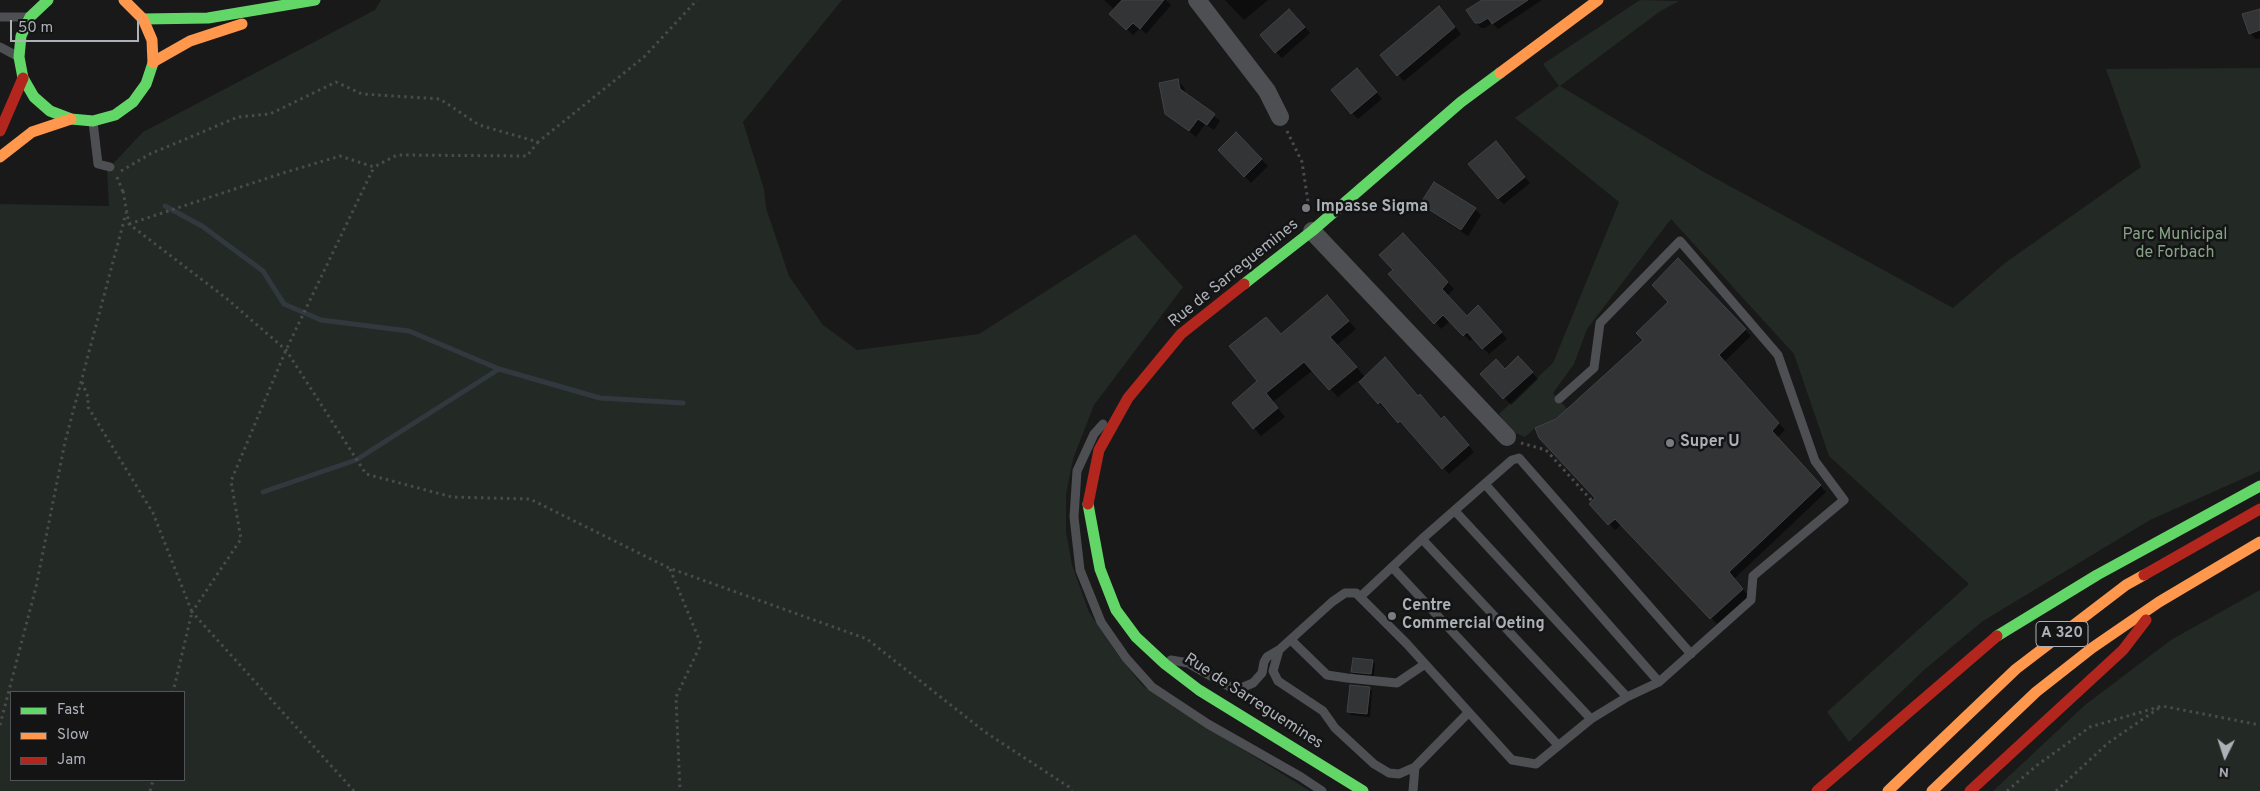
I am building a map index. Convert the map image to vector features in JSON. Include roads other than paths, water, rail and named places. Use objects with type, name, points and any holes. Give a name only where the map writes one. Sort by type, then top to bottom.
[{"type":"main road","points":[[46,0],[30,17],[22,36],[19,57],[23,78],[34,96],[50,111],[71,120]]},
{"type":"main road","points":[[0,157],[32,132],[71,120],[93,121],[115,115],[133,102],[146,84],[153,62],[152,40],[143,19],[124,0]]},
{"type":"main road","points":[[143,19],[208,18],[314,0]]},
{"type":"main road","points":[[153,62],[190,41],[314,0]]},
{"type":"main road","name":"Rue de Sarreguemines","points":[[1363,791],[1199,690],[1156,656],[1136,637],[1116,610],[1100,569],[1088,502],[1099,450],[1128,398],[1182,334],[1312,232],[1338,207],[1461,102],[1598,0]]},
{"type":"main road","points":[[0,131],[23,78]]},
{"type":"main road","points":[[1817,791],[1990,640],[2097,575],[2260,486]]},
{"type":"main road","name":"A 320","points":[[1888,791],[2016,669],[2126,585],[2260,509]]},
{"type":"main road","name":"A 320","points":[[1932,791],[2036,692],[2092,648],[2159,602],[2260,542]]},
{"type":"main road","points":[[1970,791],[2124,650],[2159,602]]},
{"type":"street","points":[[1197,0],[1267,91],[1280,117]]},
{"type":"street","points":[[1312,232],[1507,437]]},
{"type":"lane","points":[[0,17],[30,17]]},
{"type":"lane","points":[[0,47],[19,57]]},
{"type":"lane","points":[[93,121],[98,164],[110,167]]},
{"type":"lane","points":[[1156,656],[1188,663],[1230,687],[1241,688],[1253,683],[1262,673],[1267,657],[1291,640],[1332,602],[1345,593],[1356,593],[1425,664],[1468,714],[1512,760],[1536,764],[1590,719],[1627,697],[1659,682],[1751,600],[1753,576],[1844,500],[1815,461],[1778,354],[1680,240],[1600,323],[1594,368],[1559,399]]},
{"type":"lane","points":[[1128,398],[1094,434],[1077,471],[1074,517],[1080,570],[1101,622],[1126,658],[1152,687],[1208,724],[1303,773],[1322,791]]},
{"type":"lane","points":[[1360,597],[1484,484],[1512,460],[1519,458],[1691,654]]},
{"type":"lane","points":[[1484,484],[1659,682]]},
{"type":"lane","points":[[1455,511],[1627,697]]},
{"type":"lane","points":[[1422,539],[1590,719]]},
{"type":"lane","points":[[1392,568],[1558,745]]},
{"type":"lane","points":[[1291,640],[1327,675],[1397,683],[1425,664]]},
{"type":"lane","points":[[1279,650],[1273,671],[1278,681],[1323,711],[1335,728],[1374,764],[1389,773],[1400,774],[1415,767],[1468,714]]},
{"type":"lane","points":[[1413,791],[1415,767]]},
{"type":"waterway","points":[[165,206],[202,226],[263,271],[284,304],[321,320],[409,331],[499,369]]},
{"type":"waterway","points":[[263,492],[356,460],[499,369],[600,398],[683,403]]},
{"type":"place","name":"Impasse Sigma","points":[[1306,208]]},
{"type":"place","name":"Super U","points":[[1670,443]]},
{"type":"place","name":"Centre Commercial Oeting","points":[[1392,616]]},
{"type":"park label","name":"Parc Municipal de Forbach","points":[[2175,245]]}]
